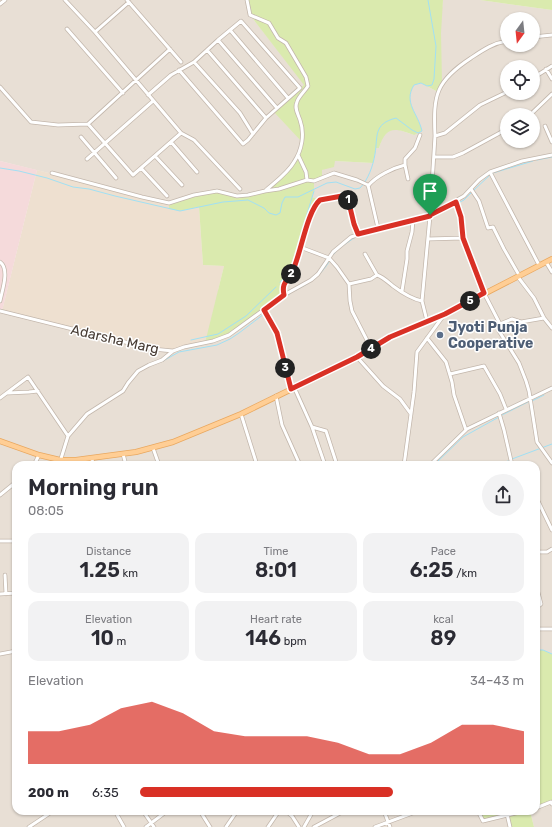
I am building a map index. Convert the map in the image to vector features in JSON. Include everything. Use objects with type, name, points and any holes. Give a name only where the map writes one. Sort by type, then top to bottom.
[{"type":"main road","points":[[84,461],[153,448],[187,437],[241,414],[357,357],[390,337],[445,314],[552,259]]},
{"type":"main road","points":[[0,441],[55,461]]},
{"type":"street","points":[[0,4],[5,0]]},
{"type":"street","points":[[65,0],[95,32],[181,133],[194,140],[240,189]]},
{"type":"street","points":[[247,0],[250,15],[269,24],[278,38],[286,44],[306,77],[308,86],[297,102],[296,112],[300,120],[302,142],[294,164],[265,191]]},
{"type":"street","points":[[95,32],[128,1],[181,62]]},
{"type":"street","points":[[148,95],[171,74],[194,62],[241,21],[300,88],[266,118],[243,144],[179,70]]},
{"type":"street","points":[[67,29],[123,93]]},
{"type":"street","points":[[230,30],[288,98]]},
{"type":"street","points":[[540,37],[552,35]]},
{"type":"street","points":[[218,40],[277,108]]},
{"type":"street","points":[[427,321],[422,301],[434,157],[434,118],[438,92],[446,77],[460,65],[485,49],[500,42]]},
{"type":"street","points":[[0,88],[31,122],[58,125],[88,124],[170,49]]},
{"type":"street","points":[[207,50],[266,118]]},
{"type":"street","points":[[194,62],[240,113],[253,134]]},
{"type":"street","points":[[540,74],[552,66]]},
{"type":"street","points":[[546,70],[552,79]]},
{"type":"street","points":[[537,108],[552,94]]},
{"type":"street","points":[[434,136],[445,134],[480,105],[500,95]]},
{"type":"street","points":[[87,159],[153,101]]},
{"type":"street","points":[[88,124],[133,175],[181,133]]},
{"type":"street","points":[[545,126],[552,142]]},
{"type":"street","points":[[434,157],[453,157],[500,133]]},
{"type":"street","points":[[408,179],[405,159],[415,148],[420,135]]},
{"type":"street","points":[[80,137],[116,178]]},
{"type":"street","points":[[171,142],[197,172]]},
{"type":"street","points":[[298,154],[306,172],[307,180]]},
{"type":"street","name":"Adarsha Marg","points":[[0,310],[153,349],[173,351],[184,347],[221,339],[236,331],[284,295],[311,280],[318,274],[333,252],[344,242],[358,234],[430,215],[456,202],[490,172],[522,161],[552,154]]},
{"type":"street","points":[[155,156],[182,185]]},
{"type":"street","points":[[367,185],[381,176],[405,165]]},
{"type":"street","points":[[141,168],[167,196]]},
{"type":"street","points":[[490,172],[539,265]]},
{"type":"street","points":[[52,173],[169,203],[207,192],[221,191],[237,196],[248,195],[279,189],[307,180],[314,181],[334,173],[367,185],[378,228]]},
{"type":"street","points":[[471,189],[479,201],[488,228],[493,227],[518,276],[534,298],[544,318],[552,328]]},
{"type":"street","points":[[284,295],[283,285],[293,271],[313,210],[320,200],[346,196],[358,234]]},
{"type":"street","points":[[456,202],[461,217],[463,238],[484,293],[500,324],[499,331],[519,363],[526,381],[536,438],[539,447],[552,463]]},
{"type":"street","points":[[402,291],[413,220]]},
{"type":"street","points":[[428,239],[463,238]]},
{"type":"street","points":[[300,247],[329,258],[337,266],[349,284],[352,311],[371,348]]},
{"type":"street","points":[[365,254],[377,275],[381,276],[394,287],[411,297],[422,301]]},
{"type":"street","points":[[0,262],[3,264],[5,271],[0,301]]},
{"type":"street","points":[[546,262],[552,272]]},
{"type":"street","points":[[349,284],[371,279],[377,275]]},
{"type":"street","points":[[264,310],[277,333],[292,388],[312,427],[324,461]]},
{"type":"street","points":[[404,461],[417,352],[445,314]]},
{"type":"street","points":[[500,324],[512,319],[521,322],[544,318]]},
{"type":"street","points":[[426,338],[446,362],[454,395],[466,430]]},
{"type":"street","points":[[61,461],[68,436],[87,414],[123,391],[138,371],[148,365],[162,360],[173,351]]},
{"type":"street","points":[[357,357],[383,386],[400,399],[411,414]]},
{"type":"street","points":[[450,374],[484,366],[500,394],[506,409]]},
{"type":"street","points":[[0,398],[28,377],[68,436]]},
{"type":"street","points":[[434,461],[466,430],[506,409],[552,388]]},
{"type":"street","points":[[7,393],[38,391]]},
{"type":"street","points":[[276,396],[282,425],[298,461]]},
{"type":"street","points":[[499,413],[511,461]]},
{"type":"street","points":[[241,414],[256,461]]},
{"type":"street","points":[[312,427],[326,432],[336,461]]},
{"type":"street","points":[[153,448],[158,461]]},
{"type":"street","points":[[123,454],[125,461]]},
{"type":"street","points":[[36,461],[39,455]]},
{"type":"street","points":[[0,495],[12,485]]},
{"type":"street","points":[[540,505],[552,530]]},
{"type":"street","points":[[0,541],[12,540]]},
{"type":"street","points":[[540,552],[547,552],[552,549]]},
{"type":"street","points":[[5,575],[6,594]]},
{"type":"street","points":[[0,594],[12,593]]},
{"type":"street","points":[[540,629],[552,629]]},
{"type":"street","points":[[0,654],[12,652]]},
{"type":"street","points":[[540,807],[552,803]]},
{"type":"street","points":[[29,827],[47,815]]},
{"type":"street","points":[[117,815],[124,827]]},
{"type":"street","points":[[146,815],[154,827]]},
{"type":"street","points":[[146,827],[162,815]]},
{"type":"street","points":[[202,815],[210,827]]},
{"type":"street","points":[[226,827],[234,815]]},
{"type":"street","points":[[268,827],[276,815]]},
{"type":"street","points":[[291,815],[299,827]]},
{"type":"street","points":[[304,827],[311,815]]},
{"type":"street","points":[[314,827],[336,815]]},
{"type":"street","points":[[386,815],[390,827]]},
{"type":"street","points":[[375,827],[407,815]]},
{"type":"street","points":[[480,815],[483,820],[503,815]]},
{"type":"street","points":[[507,815],[510,827]]},
{"type":"shaded area","points":[[0,0],[247,0],[250,15],[305,85],[300,88],[302,142],[294,163],[265,191],[248,195],[169,203],[0,161]]},
{"type":"shaded area","points":[[443,0],[480,0],[552,10],[552,654],[540,650],[540,461],[12,461],[12,815],[507,815],[510,827],[0,827],[0,311],[283,285],[319,200],[312,197],[314,181],[322,170],[335,161],[373,163],[376,147],[379,148],[382,138],[387,131],[396,129],[414,135],[413,110],[409,101],[410,91],[414,85],[421,83],[438,92]]},
{"type":"shaded area","points":[[0,161],[37,170],[2,311],[0,311]]},
{"type":"shaded area","points":[[37,170],[169,203],[169,209],[180,211],[199,207],[203,265],[224,266],[205,343],[173,351],[162,351],[2,311]]},
{"type":"shaded area","points":[[552,802],[552,827],[534,827],[531,815],[540,815],[540,806]]},
{"type":"green space","points":[[247,0],[443,0],[441,33],[442,82],[438,92],[421,83],[414,85],[411,91],[410,97],[412,108],[422,131],[414,135],[396,130],[388,132],[379,148],[376,148],[373,163],[335,161],[334,167],[322,170],[322,177],[314,181],[312,197],[320,200],[317,202],[293,271],[283,285],[284,295],[236,331],[205,343],[224,266],[203,265],[199,207],[180,211],[169,209],[169,203],[217,191],[237,196],[265,191],[294,163],[302,142],[273,111],[304,85],[250,15]]},
{"type":"green space","points":[[480,0],[552,0],[552,10]]},
{"type":"green space","points":[[540,650],[552,654],[552,802],[540,806]]},
{"type":"green space","points":[[480,815],[507,815],[483,821]]},
{"type":"green space","points":[[507,815],[531,815],[534,827],[510,827]]},
{"type":"waterway","points":[[0,168],[47,178],[73,187],[89,189],[180,211],[223,202],[248,200],[264,208],[269,213],[276,215],[280,213],[285,197],[298,197],[327,183],[336,182],[355,189],[360,188],[368,177],[375,154],[378,132],[383,124],[396,118],[412,130],[418,133],[422,131],[412,108],[410,97],[414,85],[421,83],[427,86],[432,85],[434,79],[436,46],[428,0]]},
{"type":"waterway","points":[[537,160],[552,157]]},
{"type":"waterway","points":[[493,173],[533,161]]},
{"type":"waterway","points":[[474,190],[490,175]]},
{"type":"waterway","points":[[295,261],[300,237],[314,191]]},
{"type":"waterway","points":[[458,203],[464,200],[472,192]]},
{"type":"waterway","points":[[432,217],[455,205]]},
{"type":"waterway","points":[[415,222],[427,218]]},
{"type":"waterway","points":[[395,227],[412,224]]},
{"type":"waterway","points":[[364,234],[393,228]]},
{"type":"waterway","points":[[341,247],[357,236]]},
{"type":"waterway","points":[[331,257],[339,249]]},
{"type":"waterway","points":[[296,290],[315,279],[329,262]]},
{"type":"waterway","points":[[280,282],[289,274]]},
{"type":"waterway","points":[[191,340],[218,334],[246,316],[276,287]]},
{"type":"waterway","points":[[267,312],[292,292]]},
{"type":"waterway","points":[[163,361],[179,352],[217,345],[230,339],[264,314]]},
{"type":"waterway","points":[[532,401],[544,395]]},
{"type":"waterway","points":[[502,415],[528,402]]},
{"type":"waterway","points":[[438,461],[463,437],[499,417]]},
{"type":"waterway","points":[[512,459],[552,444]]},
{"type":"waterway","points":[[540,650],[552,654]]},
{"type":"place","name":"Jyoti Punja Cooperative","points":[[440,335]]},
{"type":"route","points":[[346,196],[358,234],[430,215],[456,202],[461,217],[463,238],[484,293],[445,314],[390,337],[357,357],[291,389],[277,333],[264,310],[284,295],[283,285],[293,271],[309,221],[317,202],[320,200],[346,196]]}]
